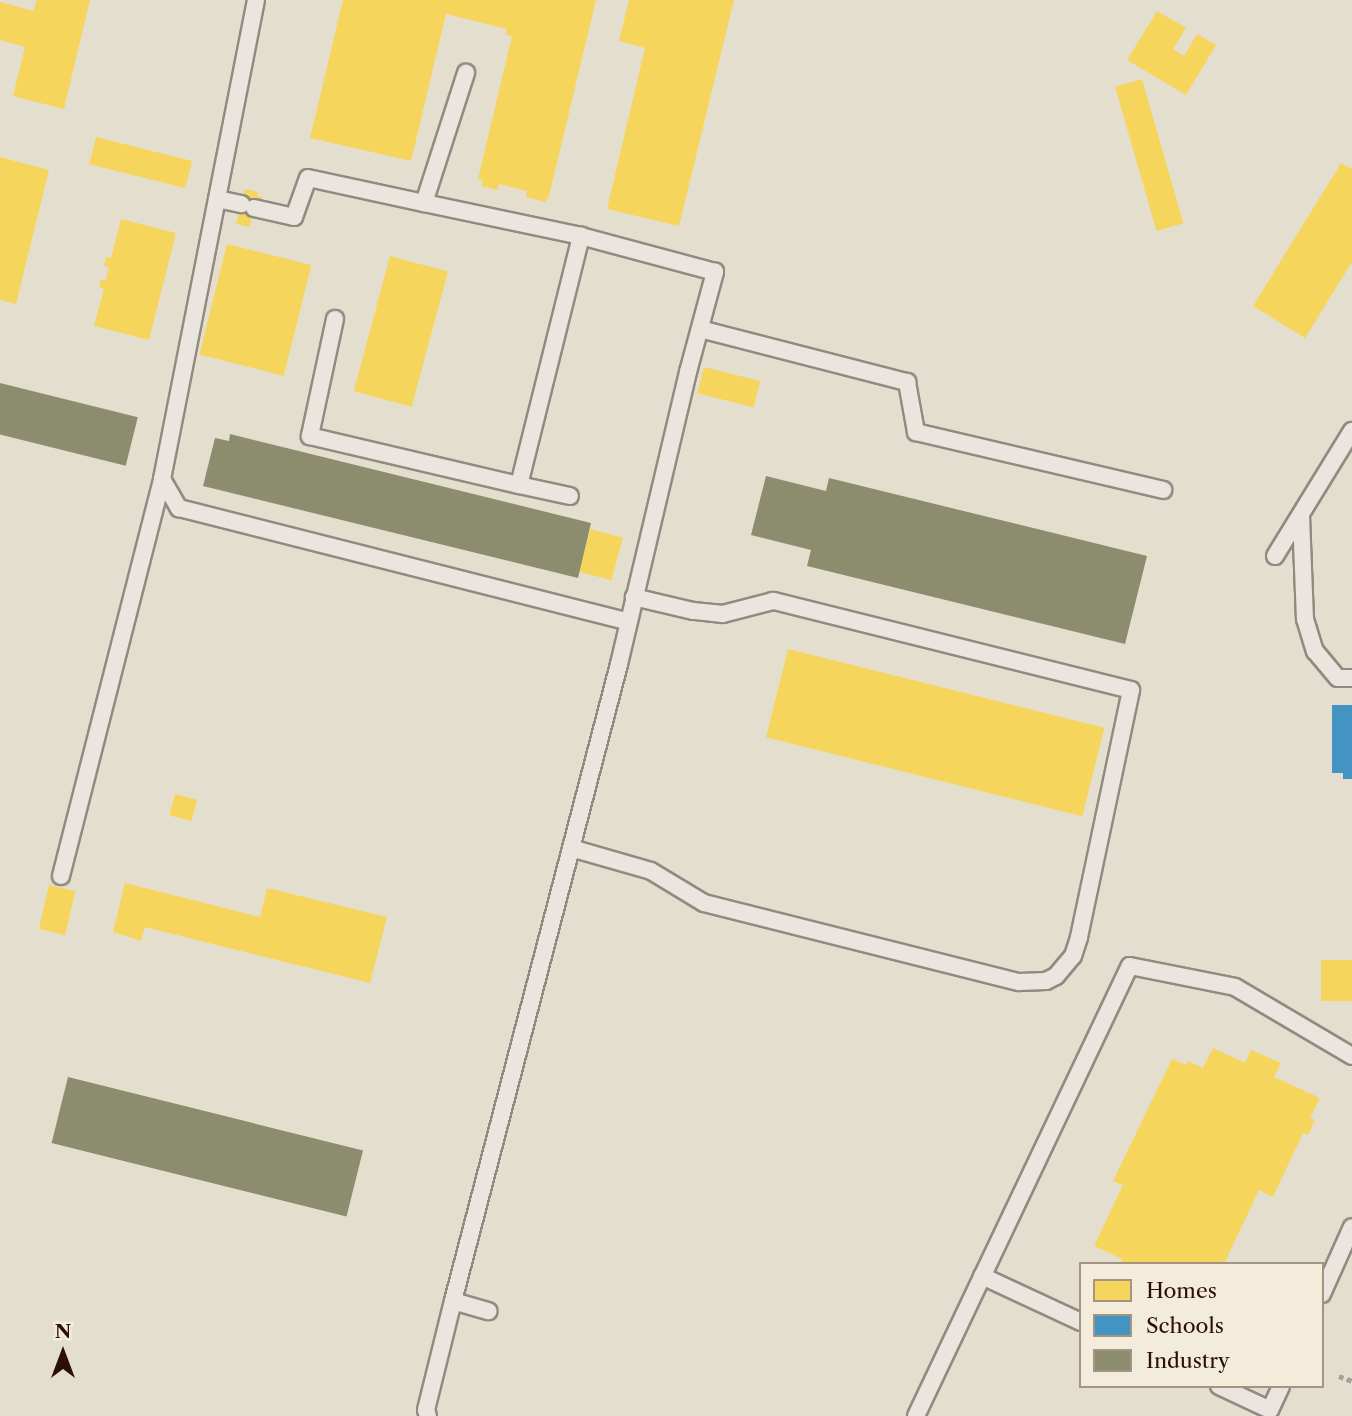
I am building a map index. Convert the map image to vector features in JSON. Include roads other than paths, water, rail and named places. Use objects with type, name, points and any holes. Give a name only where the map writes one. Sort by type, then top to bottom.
[{"type":"lane","points":[[61,876],[162,479],[256,0]]},
{"type":"lane","points":[[424,204],[466,73]]},
{"type":"lane","points":[[217,198],[293,218],[308,178],[581,236],[715,272],[426,1414]]},
{"type":"lane","points":[[519,485],[581,236]]},
{"type":"lane","points":[[335,319],[310,436],[570,496]]},
{"type":"lane","points":[[700,329],[908,382],[916,432],[1163,490]]},
{"type":"lane","points":[[1275,556],[1352,430]]},
{"type":"lane","points":[[162,479],[179,508],[628,622]]},
{"type":"lane","points":[[1301,516],[1306,619],[1315,650],[1338,678],[1352,678]]},
{"type":"lane","points":[[571,848],[651,871],[704,903],[1019,982],[1046,981],[1056,976],[1073,956],[1079,937],[1131,690],[773,601],[723,614],[692,611],[634,597]]},
{"type":"lane","points":[[916,1416],[1130,966],[1235,987],[1352,1056]]},
{"type":"lane","points":[[1324,1290],[1352,1227]]},
{"type":"lane","points":[[982,1276],[1079,1321]]},
{"type":"lane","points":[[453,1301],[489,1311]]},
{"type":"lane","points":[[1223,1388],[1270,1410],[1280,1388]]}]
